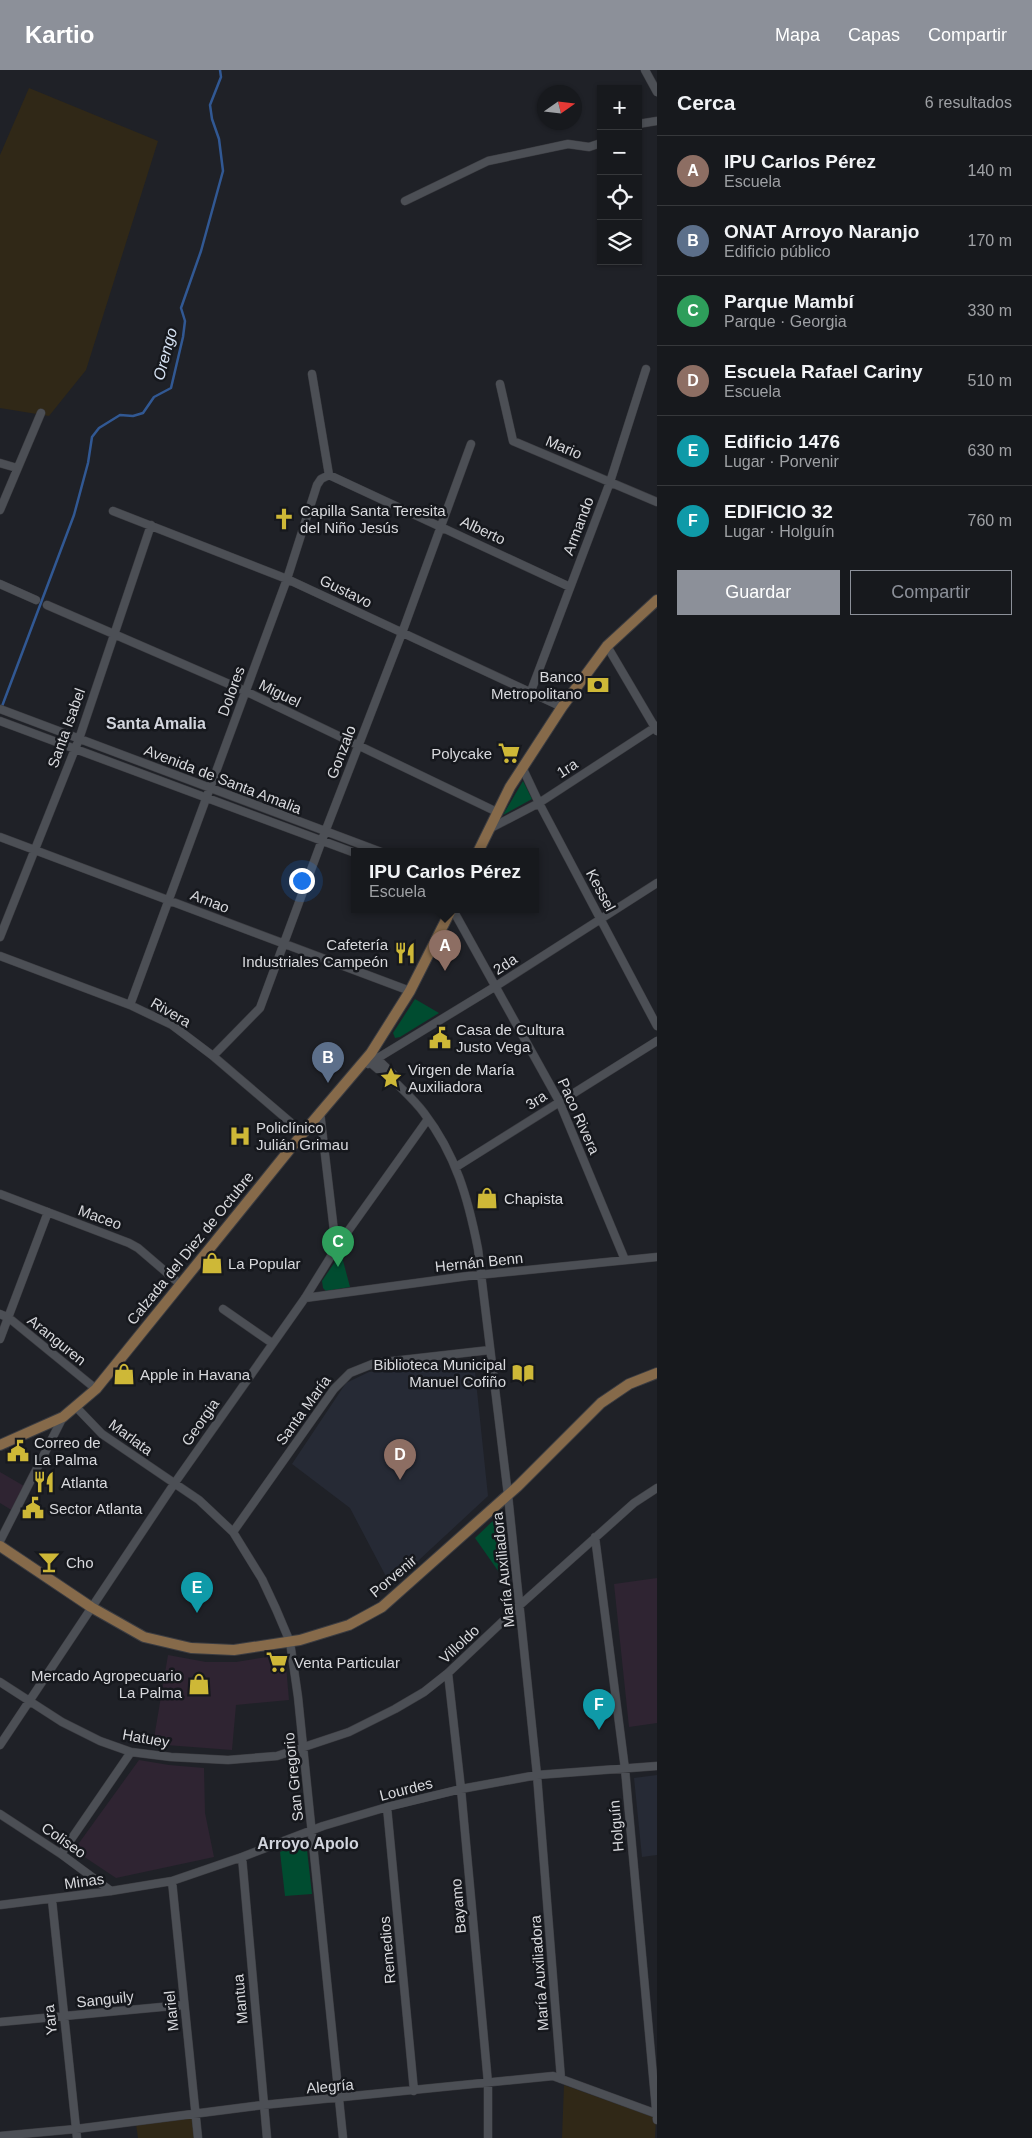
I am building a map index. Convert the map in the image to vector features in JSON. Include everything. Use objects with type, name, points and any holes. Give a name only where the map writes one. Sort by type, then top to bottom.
[{"type":"main road","points":[[480,848],[522,767],[562,707],[607,646],[657,600]]},
{"type":"main road","name":"Calzada del Diez de Octubre","points":[[0,1445],[63,1417],[96,1389],[320,1112],[355,1072],[374,1058],[387,1030],[410,991],[450,913]]},
{"type":"main road","name":"Porvenir","points":[[0,1546],[91,1607],[144,1637],[191,1648],[234,1650],[290,1642],[332,1632],[349,1625],[382,1606],[508,1495],[600,1403],[629,1384],[657,1373]]},
{"type":"street","points":[[645,70],[657,92]]},
{"type":"street","points":[[642,123],[657,120]]},
{"type":"street","points":[[406,201],[488,161],[568,144],[589,147],[597,144]]},
{"type":"street","name":"Armando","points":[[530,691],[610,482],[646,368]]},
{"type":"street","points":[[312,374],[329,475]]},
{"type":"street","name":"Mario","points":[[500,384],[514,441],[657,502]]},
{"type":"street","points":[[0,510],[41,413]]},
{"type":"street","name":"Gonzalo","points":[[213,1056],[260,1008],[325,832],[402,633],[471,444]]},
{"type":"street","points":[[0,463],[17,468]]},
{"type":"street","name":"Alberto","points":[[329,475],[570,587]]},
{"type":"street","name":"Dolores","points":[[130,1005],[287,578],[316,485],[321,479],[329,475]]},
{"type":"street","name":"Gustavo","points":[[113,511],[287,578],[562,707]]},
{"type":"street","name":"Santa Isabel","points":[[0,937],[33,849],[79,739],[151,525]]},
{"type":"street","points":[[0,584],[36,600]]},
{"type":"street","name":"Miguel","points":[[48,605],[245,691],[497,812]]},
{"type":"street","points":[[607,646],[656,728]]},
{"type":"street","name":"Avenida de Santa Amalia","points":[[0,709],[369,848]]},
{"type":"street","name":"Avenida de Santa Amalia","points":[[3,722],[351,852]]},
{"type":"street","name":"1ra","points":[[489,830],[539,803],[656,728]]},
{"type":"street","name":"Kessel","points":[[522,767],[539,803],[657,1026]]},
{"type":"street","name":"Arnao","points":[[0,837],[410,991]]},
{"type":"street","name":"2da","points":[[374,1058],[496,986],[657,883]]},
{"type":"street","name":"Paco Rivera","points":[[454,913],[559,1101],[625,1260]]},
{"type":"street","name":"Rivera","points":[[0,956],[130,1005],[172,1025],[213,1056],[303,1133]]},
{"type":"street","name":"3ra","points":[[456,1167],[657,1041]]},
{"type":"street","name":"María Auxiliadora","points":[[374,1058],[396,1076],[395,1082]]},
{"type":"street","name":"María Auxiliadora","points":[[374,1058],[390,1082],[395,1082],[428,1119],[443,1141],[456,1167],[472,1219],[482,1275],[520,1605],[537,1775],[561,2079]]},
{"type":"street","points":[[320,1112],[336,1248]]},
{"type":"street","name":"Georgia","points":[[0,1745],[174,1484],[305,1298],[336,1248],[428,1119]]},
{"type":"street","name":"Maceo","points":[[0,1194],[133,1245],[180,1284]]},
{"type":"street","points":[[0,1339],[48,1212]]},
{"type":"street","name":"Hernán Benn","points":[[305,1298],[482,1275],[657,1257]]},
{"type":"street","points":[[222,1308],[272,1343]]},
{"type":"street","name":"Aranguren","points":[[0,1314],[9,1318],[96,1389]]},
{"type":"street","name":"Santa María","points":[[233,1532],[334,1389],[350,1373],[375,1363],[490,1350]]},
{"type":"street","name":"Marlata","points":[[76,1407],[102,1434],[174,1484]]},
{"type":"street","points":[[0,1541],[63,1417]]},
{"type":"street","name":"San Gregorio","points":[[174,1484],[199,1500],[233,1532],[262,1579],[290,1642],[312,1830],[343,2138]]},
{"type":"street","name":"Villoldo","points":[[303,1748],[370,1723],[424,1692],[448,1673],[595,1537],[634,1503],[657,1488]]},
{"type":"street","name":"Holguín","points":[[595,1537],[624,1769],[657,2116]]},
{"type":"street","name":"Bayamo","points":[[448,1673],[461,1789],[488,2083],[488,2138]]},
{"type":"street","name":"Hatuey","points":[[0,1682],[28,1702],[94,1738],[131,1752],[171,1757],[228,1760],[277,1756],[303,1748]]},
{"type":"street","points":[[61,1854],[131,1752]]},
{"type":"street","name":"Lourdes","points":[[172,1881],[312,1830],[387,1807],[461,1789],[537,1775],[657,1766]]},
{"type":"street","name":"Remedios","points":[[387,1807],[414,2091]]},
{"type":"street","name":"Coliseo","points":[[0,1814],[61,1854],[111,1891]]},
{"type":"street","name":"Mantua","points":[[242,1857],[267,2138]]},
{"type":"street","name":"Minas","points":[[0,1905],[52,1900],[172,1881]]},
{"type":"street","name":"Mariel","points":[[172,1881],[198,2138]]},
{"type":"street","name":"Yara","points":[[52,1900],[77,2138]]},
{"type":"street","name":"Sanguily","points":[[0,2022],[184,2005]]},
{"type":"street","name":"Alegría","points":[[0,2136],[76,2129],[263,2105],[338,2099],[552,2076],[657,2116]]},
{"type":"shaded area","points":[[29,88],[158,141],[86,370],[49,416],[0,408],[0,155]]},
{"type":"shaded area","points":[[474,1362],[488,1496],[391,1586],[350,1508],[292,1464],[346,1383],[369,1372]]},
{"type":"shaded area","points":[[0,1472],[24,1486],[13,1511],[0,1503]]},
{"type":"shaded area","points":[[657,1578],[657,1723],[629,1727],[614,1584]]},
{"type":"shaded area","points":[[285,1654],[289,1700],[236,1705],[232,1750],[153,1744],[168,1655],[206,1662],[236,1662]]},
{"type":"shaded area","points":[[139,1760],[204,1768],[205,1813],[214,1857],[116,1878],[74,1850]]},
{"type":"shaded area","points":[[657,1775],[657,1855],[642,1857],[634,1778]]},
{"type":"shaded area","points":[[564,2085],[656,2118],[655,2138],[562,2138]]},
{"type":"shaded area","points":[[194,2118],[196,2138],[138,2138],[136,2124]]},
{"type":"green space","points":[[523,781],[532,799],[503,815]]},
{"type":"green space","points":[[415,999],[439,1013],[400,1037],[395,1038],[393,1033]]},
{"type":"green space","points":[[341,1253],[350,1287],[326,1291],[323,1288],[322,1281]]},
{"type":"green space","points":[[499,1515],[508,1585],[475,1538]]},
{"type":"green space","points":[[306,1841],[312,1894],[285,1896],[280,1852]]},
{"type":"waterway","name":"Orengo","points":[[1,709],[74,515],[88,463],[92,437],[99,428],[120,415],[133,416],[143,413],[154,397],[171,388],[183,337],[185,321],[181,308],[201,251],[223,171],[219,139],[212,119],[210,105],[221,77],[220,70]]},
{"type":"place","name":"Capilla Santa Teresita del Niño Jesús","points":[[284,519]]},
{"type":"place","name":"Banco Metropolitano","points":[[598,685]]},
{"type":"place","name":"Polycake","points":[[509,753]]},
{"type":"place","name":"Cafetería Industriales Campeón","points":[[405,953]]},
{"type":"place","name":"IPU Carlos Pérez","points":[[445,971]]},
{"type":"place","name":"Casa de Cultura Justo Vega","points":[[440,1038]]},
{"type":"place","name":"Virgen de María Auxiliadora","points":[[391,1078]]},
{"type":"place","name":"ONAT Arroyo Naranjo","points":[[328,1083]]},
{"type":"place","name":"Policlínico Julián Grimau","points":[[240,1136]]},
{"type":"place","name":"Chapista","points":[[487,1198]]},
{"type":"place","name":"La Popular","points":[[212,1263]]},
{"type":"place","name":"Parque Mambí","points":[[338,1267]]},
{"type":"place","name":"Biblioteca Municipal Manuel Cofiño","points":[[523,1373]]},
{"type":"place","name":"Apple in Havana","points":[[124,1374]]},
{"type":"place","name":"Correo de La Palma","points":[[18,1451]]},
{"type":"place","name":"Escuela Rafael Cariny","points":[[400,1480]]},
{"type":"place","name":"Atlanta","points":[[44,1482]]},
{"type":"place","name":"Sector Atlanta","points":[[33,1508]]},
{"type":"place","name":"Cho","points":[[49,1562]]},
{"type":"place","name":"Edificio 1476","points":[[197,1613]]},
{"type":"place","name":"Venta Particular","points":[[277,1662]]},
{"type":"place","name":"Mercado Agropecuario La Palma","points":[[199,1684]]},
{"type":"place","name":"EDIFICIO 32","points":[[599,1730]]},
{"type":"district","name":"Santa Amalia","points":[[156,723]]},
{"type":"district","name":"Arroyo Apolo","points":[[308,1843]]}]
